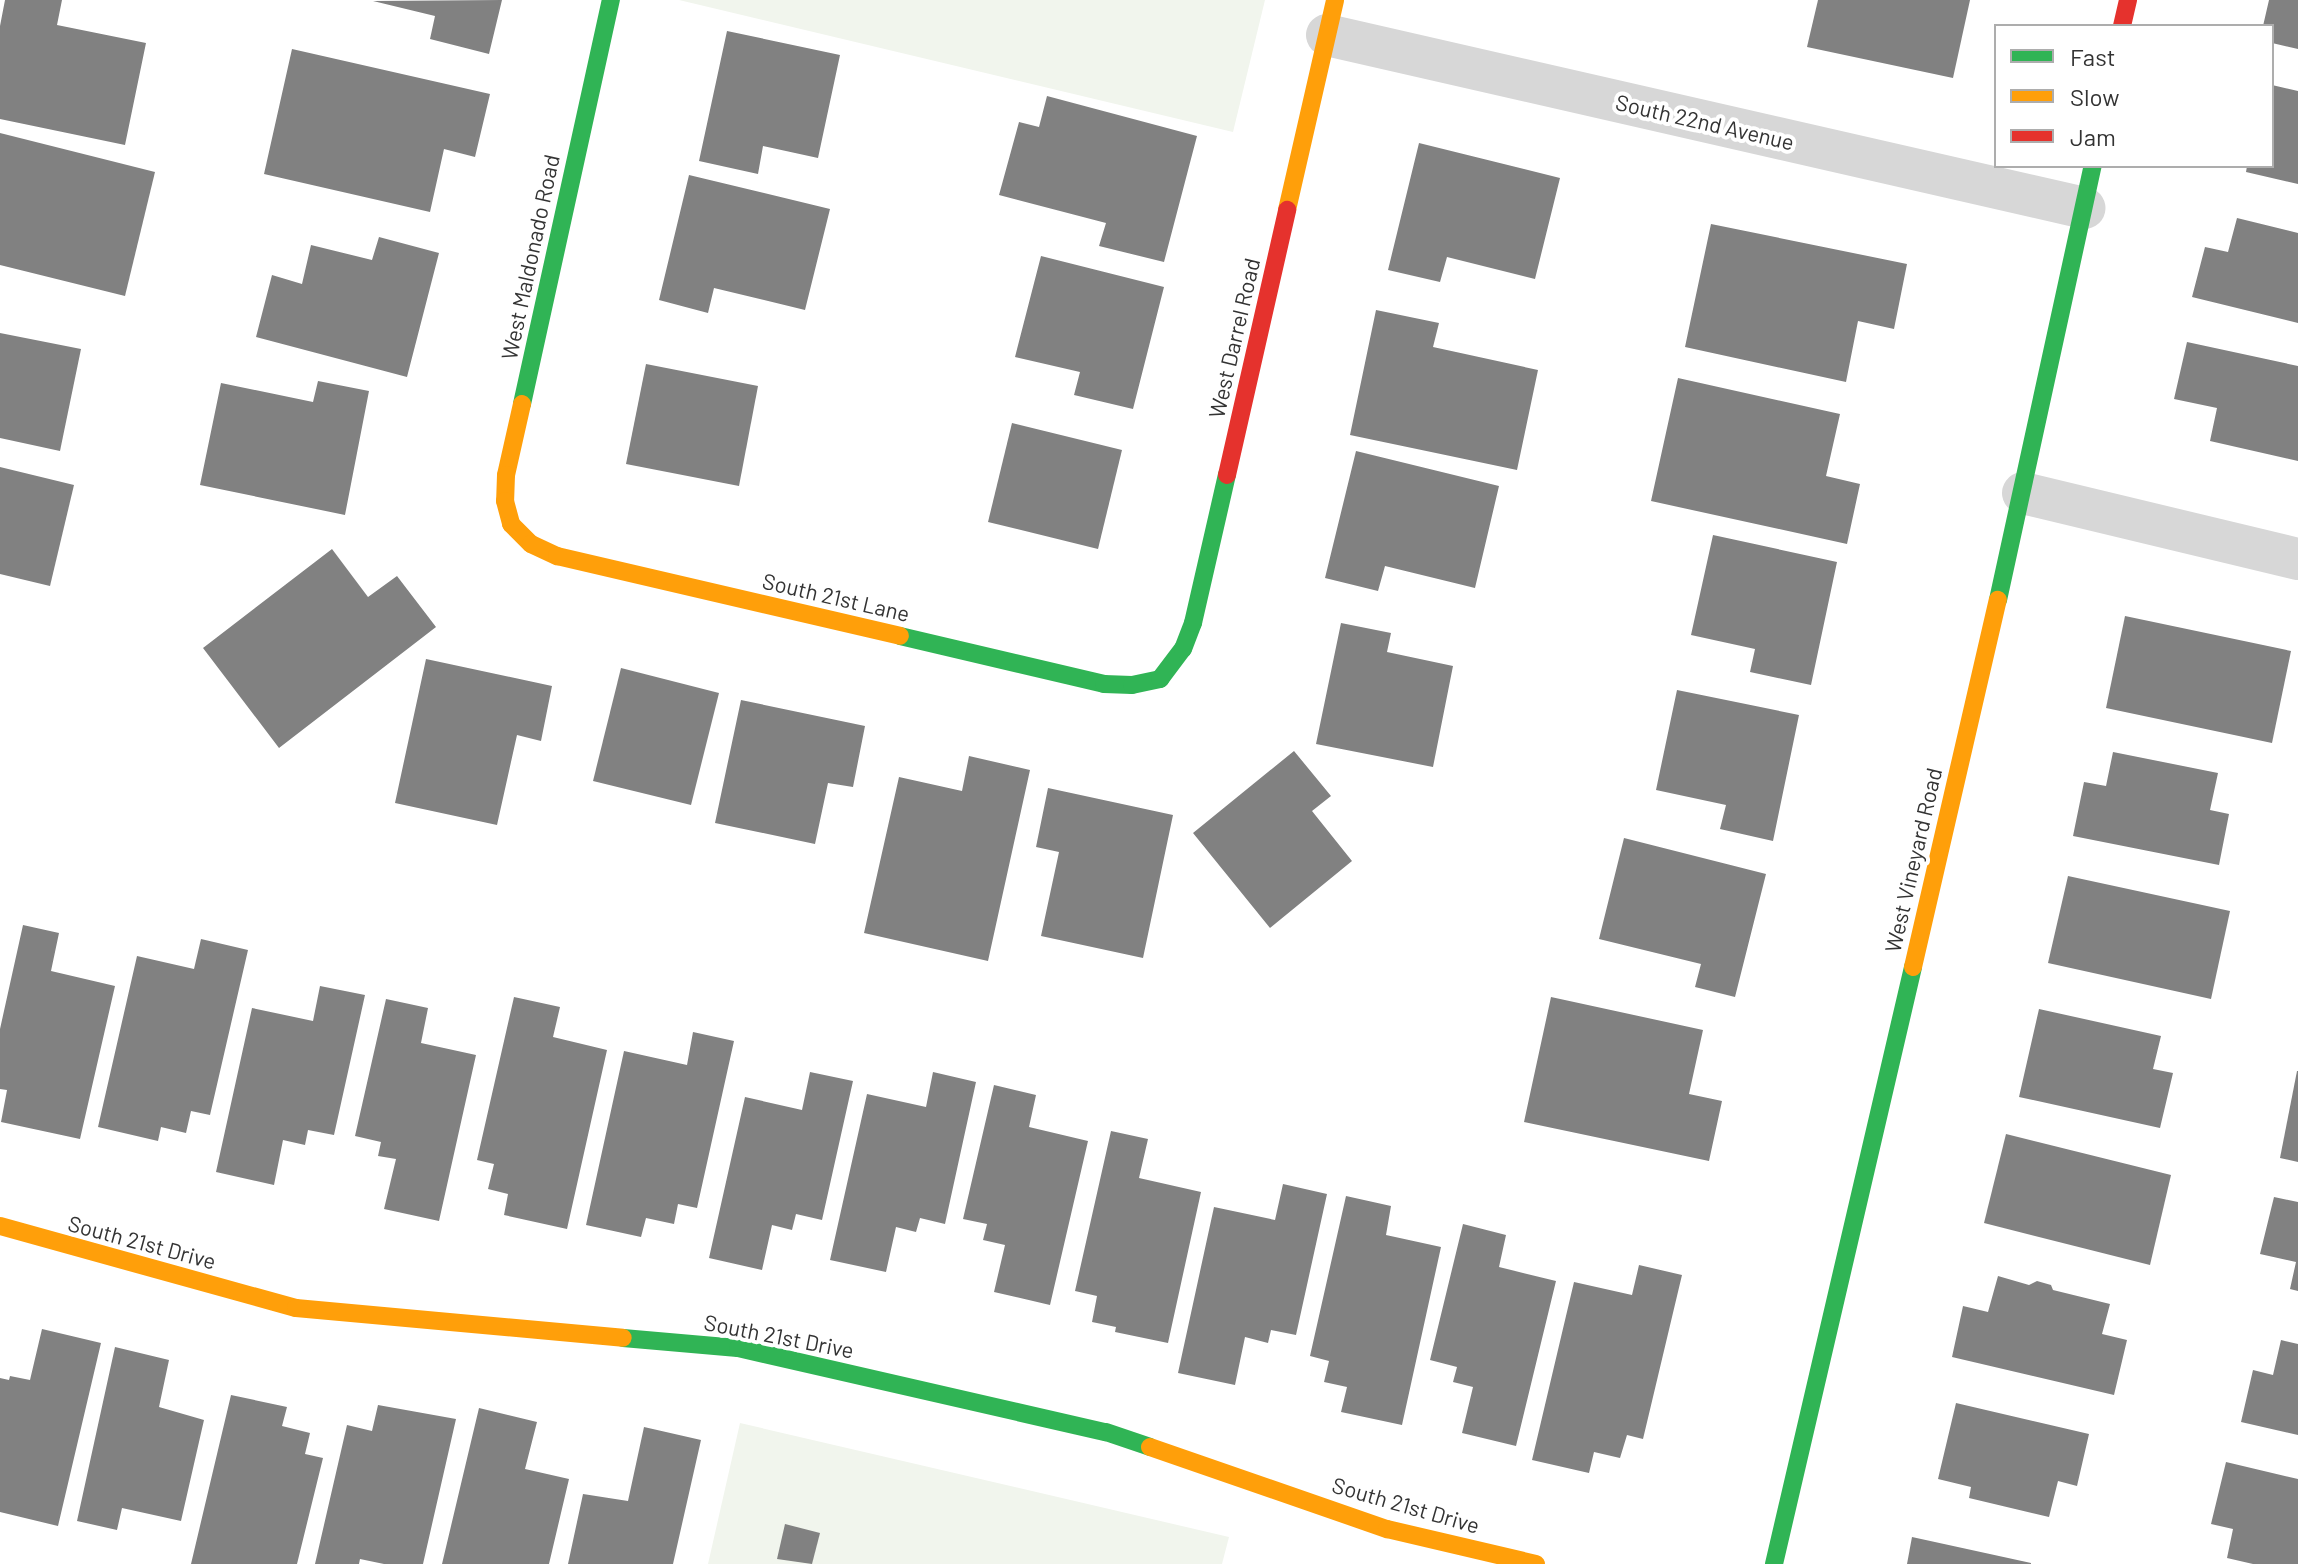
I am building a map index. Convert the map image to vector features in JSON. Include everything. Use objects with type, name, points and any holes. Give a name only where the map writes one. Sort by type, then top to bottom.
[{"type":"street","name":"West Maldonado Road","points":[[511,524],[505,501],[506,475],[611,0]]},
{"type":"street","points":[[2122,24],[2128,0]]},
{"type":"street","name":"South 22nd Avenue","points":[[1331,18],[2084,208]]},
{"type":"street","name":"West Darrel Road","points":[[1160,679],[1183,649],[1193,623],[1331,18]]},
{"type":"street","name":"West Vineyard Road","points":[[1774,1564],[2023,493],[2093,168]]},
{"type":"street","points":[[2023,493],[2298,559]]},
{"type":"street","name":"South 21st Lane","points":[[511,524],[531,544],[557,556],[1104,684],[1132,685],[1160,679]]},
{"type":"street","name":"South 21st Drive","points":[[0,1226],[296,1308],[738,1348],[1106,1432],[1387,1529],[1536,1564]]},
{"type":"shaded area","points":[[679,0],[1265,0],[1233,132]]},
{"type":"shaded area","points":[[740,1423],[1229,1537],[1222,1564],[708,1564]]},
{"type":"building","points":[[5,0],[62,0],[57,25],[146,43],[125,145],[0,119],[0,26]]},
{"type":"building","points":[[502,0],[489,54],[430,39],[435,16],[373,1]]},
{"type":"building","points":[[1818,0],[1970,0],[1953,78],[1807,47]]},
{"type":"building","points":[[2269,0],[2298,0],[2298,49],[2274,43],[2274,24],[2263,24]]},
{"type":"building","points":[[727,31],[840,55],[818,158],[763,146],[758,174],[699,161]]},
{"type":"building","points":[[292,49],[490,94],[475,157],[444,149],[430,212],[264,174]]},
{"type":"building","points":[[2274,85],[2298,91],[2298,184],[2246,172],[2247,168],[2274,168]]},
{"type":"building","points":[[1047,96],[1197,136],[1164,262],[1099,246],[1106,223],[999,195],[1019,122],[1039,127]]},
{"type":"building","points":[[0,133],[155,172],[125,296],[0,265]]},
{"type":"building","points":[[1419,143],[1560,178],[1535,279],[1447,257],[1440,282],[1388,270]]},
{"type":"building","points":[[689,175],[830,209],[805,310],[714,288],[708,313],[659,300]]},
{"type":"building","points":[[2237,218],[2298,233],[2298,323],[2192,297],[2205,247],[2228,252]]},
{"type":"building","points":[[1711,224],[1907,264],[1894,329],[1858,321],[1846,382],[1685,347]]},
{"type":"building","points":[[379,237],[439,253],[407,377],[256,337],[272,275],[302,284],[311,245],[372,260]]},
{"type":"building","points":[[1041,256],[1164,287],[1133,409],[1074,395],[1080,372],[1015,357]]},
{"type":"building","points":[[1376,310],[1439,323],[1433,347],[1538,370],[1517,470],[1350,435]]},
{"type":"building","points":[[0,333],[81,349],[60,451],[0,438]]},
{"type":"building","points":[[2187,342],[2298,366],[2298,461],[2210,441],[2217,408],[2174,399]]},
{"type":"building","points":[[646,364],[758,386],[739,486],[626,464]]},
{"type":"building","points":[[1678,378],[1840,414],[1826,476],[1860,484],[1847,544],[1651,501]]},
{"type":"building","points":[[318,381],[369,391],[345,515],[200,485],[221,383],[313,402]]},
{"type":"building","points":[[1012,423],[1122,450],[1098,549],[988,522]]},
{"type":"building","points":[[1356,451],[1499,486],[1475,588],[1385,566],[1378,591],[1325,578]]},
{"type":"building","points":[[0,467],[74,485],[50,586],[0,574]]},
{"type":"building","points":[[1713,535],[1837,562],[1811,685],[1750,672],[1755,649],[1691,635]]},
{"type":"building","points":[[332,549],[368,597],[397,576],[436,627],[279,748],[203,648]]},
{"type":"building","points":[[2125,616],[2291,651],[2272,743],[2106,708]]},
{"type":"building","points":[[1341,623],[1391,633],[1387,652],[1453,666],[1433,767],[1316,744]]},
{"type":"building","points":[[426,659],[552,686],[541,741],[517,735],[497,825],[395,803]]},
{"type":"building","points":[[621,668],[719,693],[691,805],[593,781]]},
{"type":"building","points":[[1677,690],[1799,715],[1773,841],[1720,829],[1726,805],[1656,790]]},
{"type":"building","points":[[741,700],[865,726],[853,787],[828,783],[815,844],[715,823]]},
{"type":"building","points":[[1294,751],[1331,796],[1312,811],[1352,861],[1270,928],[1193,833]]},
{"type":"building","points":[[2113,752],[2218,773],[2210,810],[2229,814],[2219,865],[2073,836],[2084,782],[2106,786]]},
{"type":"building","points":[[969,756],[1030,770],[988,961],[864,933],[899,777],[962,791]]},
{"type":"building","points":[[1048,788],[1173,815],[1143,958],[1041,936],[1059,852],[1036,847]]},
{"type":"building","points":[[1624,838],[1766,874],[1735,997],[1695,987],[1701,964],[1599,939]]},
{"type":"building","points":[[2068,876],[2230,911],[2211,999],[2048,963]]},
{"type":"building","points":[[23,925],[59,933],[51,971],[115,986],[80,1139],[1,1122],[7,1090],[0,1089],[0,1029]]},
{"type":"building","points":[[201,939],[248,950],[210,1115],[191,1111],[186,1133],[161,1127],[158,1141],[98,1127],[137,956],[194,969]]},
{"type":"building","points":[[320,986],[365,995],[334,1135],[308,1130],[305,1145],[283,1140],[274,1185],[216,1172],[252,1008],[313,1021]]},
{"type":"building","points":[[514,997],[560,1007],[553,1037],[607,1050],[567,1229],[504,1215],[508,1194],[488,1189],[494,1164],[477,1160]]},
{"type":"building","points":[[1551,997],[1703,1030],[1689,1094],[1722,1101],[1709,1161],[1524,1122]]},
{"type":"building","points":[[386,999],[428,1008],[421,1043],[476,1055],[439,1221],[384,1209],[396,1159],[378,1156],[381,1142],[355,1136]]},
{"type":"building","points":[[2039,1009],[2161,1036],[2153,1069],[2173,1073],[2160,1128],[2019,1097]]},
{"type":"building","points":[[693,1032],[734,1041],[697,1208],[678,1204],[674,1224],[646,1218],[641,1237],[586,1225],[624,1051],[687,1065]]},
{"type":"building","points":[[2298,1071],[2298,1162],[2280,1158]]},
{"type":"building","points":[[810,1072],[853,1081],[822,1220],[796,1214],[792,1230],[772,1225],[762,1270],[709,1258],[745,1097],[802,1110]]},
{"type":"building","points":[[933,1072],[976,1082],[945,1224],[920,1218],[916,1232],[896,1227],[886,1272],[830,1260],[867,1094],[926,1107]]},
{"type":"building","points":[[994,1085],[1036,1095],[1029,1127],[1088,1141],[1050,1305],[994,1292],[1005,1245],[983,1240],[987,1224],[963,1219]]},
{"type":"building","points":[[1111,1131],[1148,1139],[1139,1178],[1201,1192],[1168,1343],[1115,1332],[1116,1327],[1092,1322],[1097,1296],[1075,1291]]},
{"type":"building","points":[[2006,1134],[2171,1175],[2150,1265],[1984,1223]]},
{"type":"building","points":[[1283,1184],[1327,1194],[1296,1335],[1271,1330],[1268,1343],[1245,1337],[1235,1385],[1178,1373],[1214,1207],[1275,1220]]},
{"type":"building","points":[[1346,1196],[1391,1206],[1386,1235],[1441,1247],[1402,1425],[1341,1412],[1347,1387],[1324,1382],[1329,1361],[1310,1356]]},
{"type":"building","points":[[2274,1197],[2298,1202],[2298,1291],[2290,1289],[2296,1262],[2260,1254]]},
{"type":"building","points":[[1463,1224],[1506,1235],[1499,1267],[1556,1281],[1516,1446],[1462,1433],[1473,1387],[1453,1382],[1457,1367],[1430,1360]]},
{"type":"building","points":[[1639,1265],[1682,1275],[1643,1439],[1627,1435],[1620,1458],[1594,1452],[1589,1473],[1532,1460],[1574,1282],[1632,1295]]},
{"type":"building","points":[[1998,1276],[2029,1285],[2037,1281],[2051,1285],[2053,1290],[2110,1304],[2102,1334],[2127,1340],[2114,1395],[1952,1357],[1963,1306],[1988,1312]]},
{"type":"building","points":[[42,1329],[101,1343],[58,1526],[0,1512],[0,1378],[9,1380],[10,1376],[30,1380]]},
{"type":"building","points":[[2281,1340],[2298,1344],[2298,1435],[2241,1422],[2253,1370],[2273,1375]]},
{"type":"building","points":[[115,1347],[169,1360],[159,1407],[204,1420],[181,1521],[122,1508],[117,1530],[77,1521]]},
{"type":"building","points":[[231,1395],[287,1407],[282,1426],[310,1433],[305,1454],[323,1458],[297,1564],[191,1564]]},
{"type":"building","points":[[1956,1403],[2089,1434],[2077,1486],[2058,1481],[2049,1517],[1969,1498],[1971,1487],[1938,1479]]},
{"type":"building","points":[[378,1405],[456,1419],[423,1564],[384,1564],[360,1559],[359,1564],[315,1564],[347,1425],[372,1431]]},
{"type":"building","points":[[479,1408],[537,1422],[525,1469],[569,1479],[549,1564],[442,1564]]},
{"type":"building","points":[[644,1427],[701,1440],[673,1564],[568,1564],[583,1494],[628,1501]]},
{"type":"building","points":[[2226,1462],[2298,1479],[2298,1564],[2253,1564],[2227,1558],[2233,1529],[2211,1524]]},
{"type":"building","points":[[785,1524],[820,1533],[812,1564],[777,1559]]},
{"type":"building","points":[[1912,1537],[2031,1563],[2031,1564],[1907,1564]]},
{"type":"traffic: fast","points":[[522,404],[611,0]]},
{"type":"traffic: fast","points":[[1998,600],[2093,168]]},
{"type":"traffic: fast","points":[[900,636],[1104,684],[1132,685],[1160,679],[1183,649],[1193,623],[1227,475]]},
{"type":"traffic: fast","points":[[1774,1564],[1913,967]]},
{"type":"traffic: fast","points":[[623,1338],[738,1348],[1106,1432],[1150,1447]]},
{"type":"traffic: slow","points":[[1287,210],[1335,0]]},
{"type":"traffic: slow","points":[[522,404],[506,475],[505,501],[511,524],[531,544],[557,556],[900,636]]},
{"type":"traffic: slow","points":[[1913,967],[1998,600]]},
{"type":"traffic: slow","points":[[0,1226],[296,1308],[623,1338]]},
{"type":"traffic: slow","points":[[1150,1447],[1387,1529],[1536,1564]]},
{"type":"traffic: jam","points":[[2122,24],[2128,0]]},
{"type":"traffic: jam","points":[[1227,475],[1287,210]]}]
